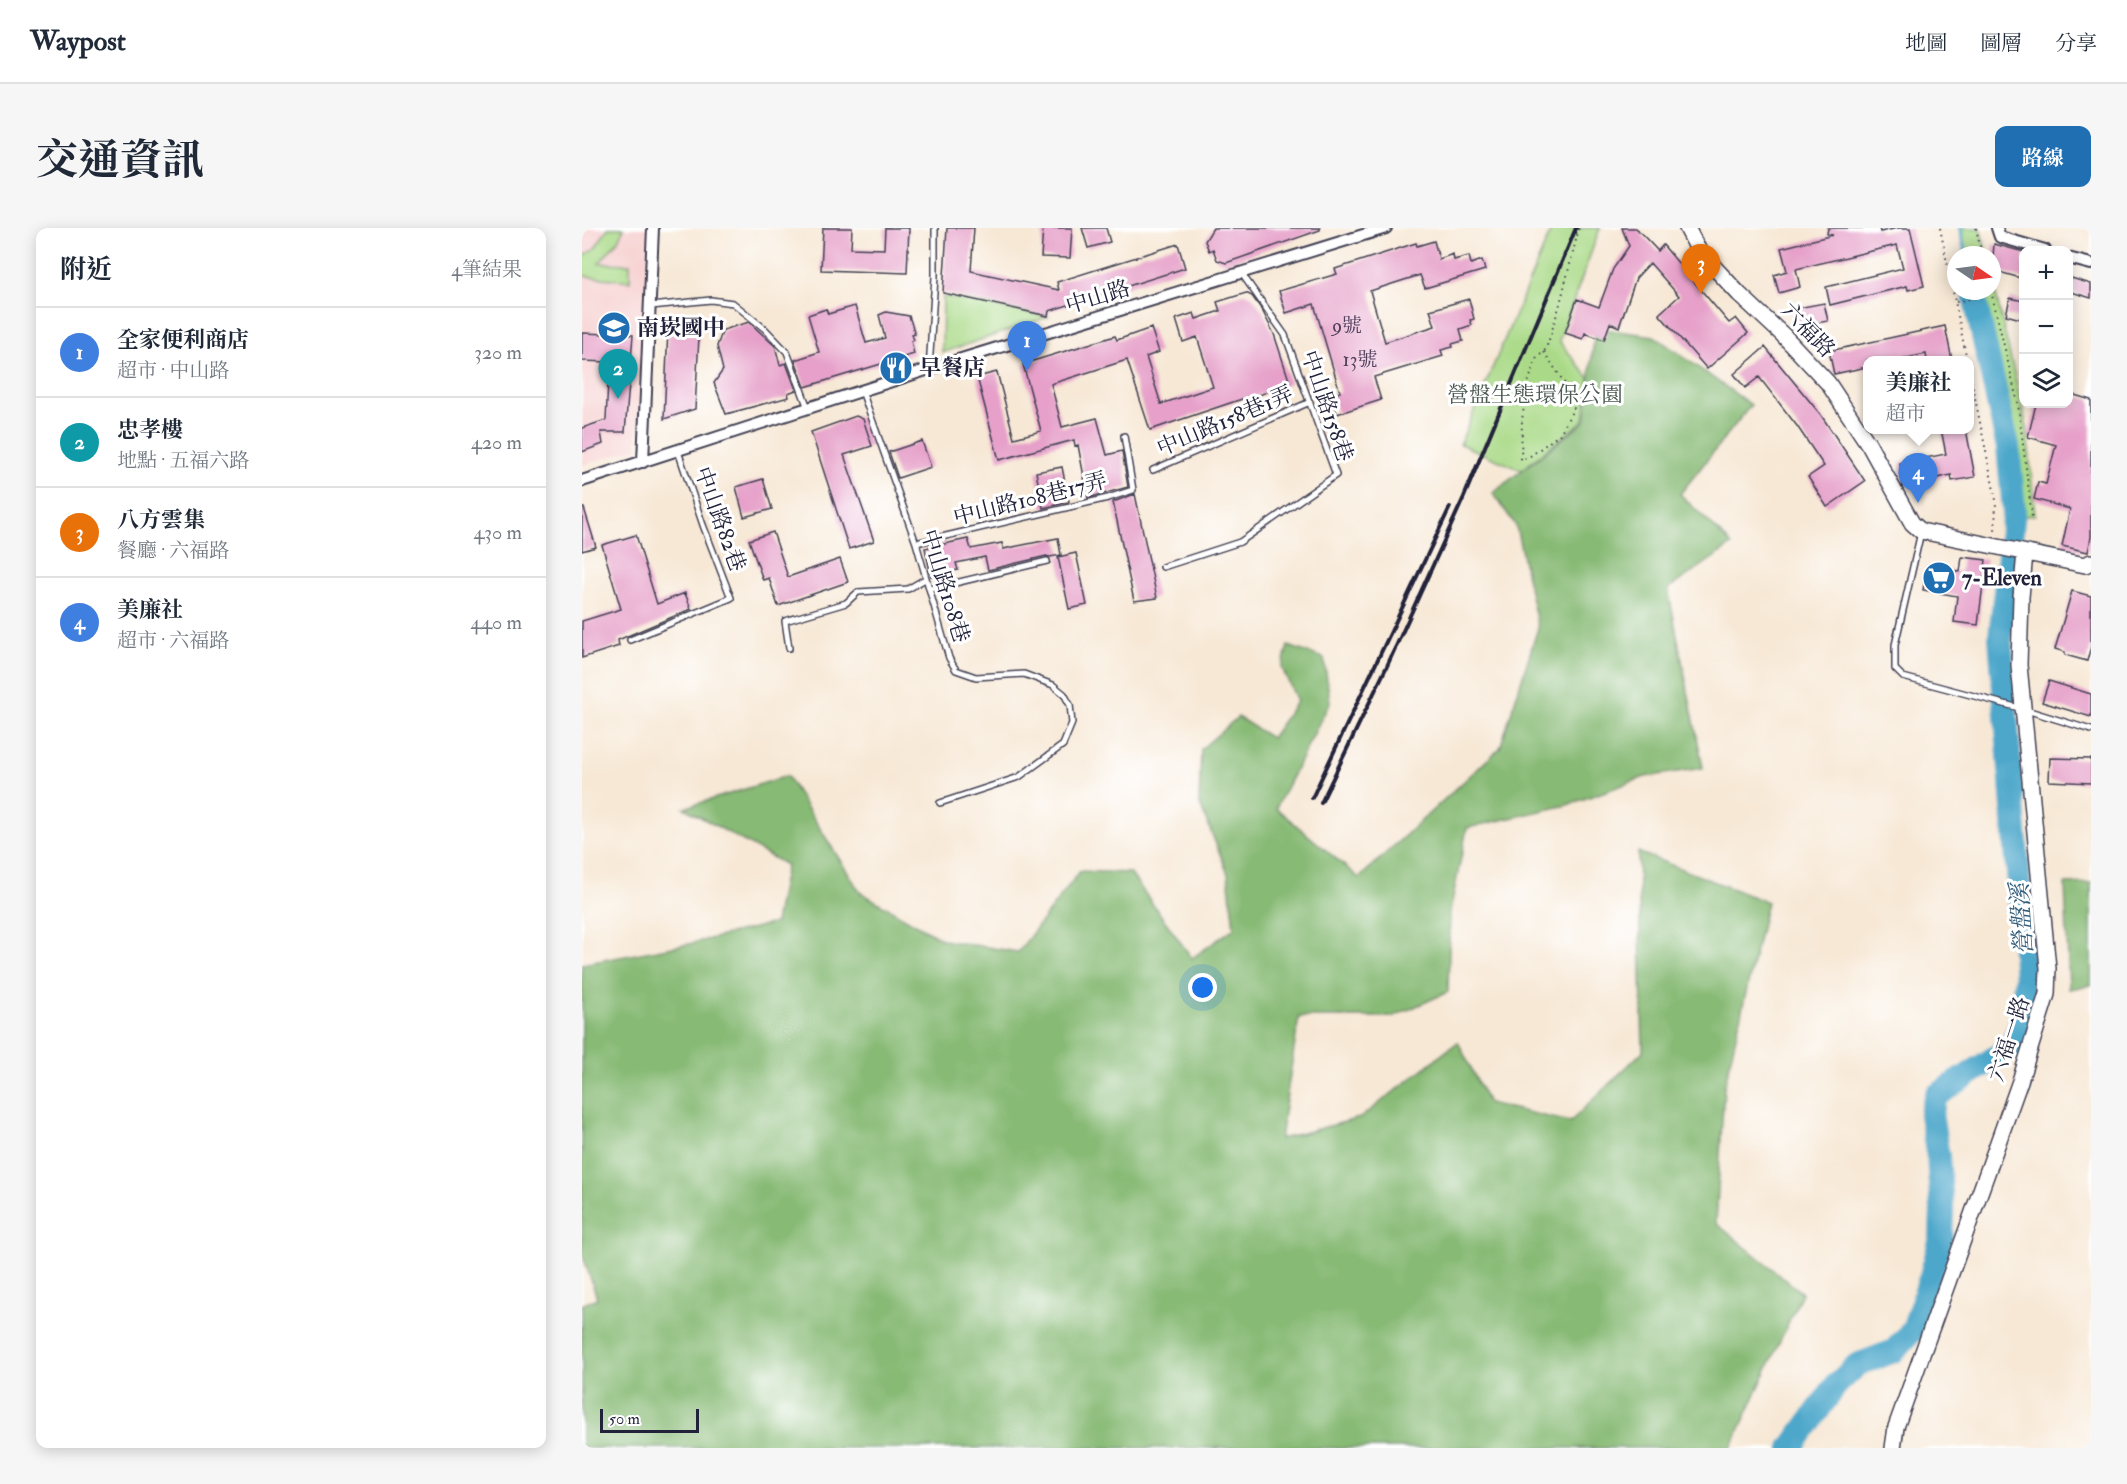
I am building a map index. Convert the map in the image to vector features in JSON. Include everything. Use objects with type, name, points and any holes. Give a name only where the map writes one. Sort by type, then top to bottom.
[{"type":"street","points":[[643,462],[653,228]]},
{"type":"street","name":"中山路","points":[[582,481],[929,369],[1386,228]]},
{"type":"street","name":"六福路","points":[[1687,228],[1699,251],[1828,383],[1869,446],[1912,523],[1921,531]]},
{"type":"street","points":[[1996,228],[2000,237],[2031,246]]},
{"type":"street","points":[[2073,259],[2091,264]]},
{"type":"street","points":[[1921,531],[2085,565],[2091,562]]},
{"type":"street","name":"六福一路","points":[[1893,1448],[1896,1427],[2020,1081],[2047,994],[2048,968],[2018,708],[2024,553]]},
{"type":"lane","points":[[929,369],[935,277],[935,228]]},
{"type":"lane","name":"中山路158巷","points":[[1162,567],[1240,542],[1336,475],[1285,335],[1242,273]]},
{"type":"lane","points":[[651,306],[711,300],[733,303],[765,329],[787,352],[807,408]]},
{"type":"lane","name":"中山路108巷","points":[[862,391],[916,543],[949,658],[956,670],[976,677],[1024,674],[1053,685],[1064,694],[1070,705],[1072,723],[1062,745],[1054,753],[1019,777],[939,803]]},
{"type":"lane","name":"中山路158巷1弄","points":[[1153,470],[1310,402]]},
{"type":"lane","name":"中山路108巷17弄","points":[[916,543],[1108,498],[1133,490],[1124,436]]},
{"type":"lane","name":"中山路82巷","points":[[630,640],[731,598],[678,451]]},
{"type":"lane","points":[[1921,531],[1895,645],[1895,669],[1904,677],[2091,730]]},
{"type":"lane","points":[[930,588],[1047,561]]},
{"type":"lane","points":[[789,648],[785,621],[846,603],[858,591],[908,589],[925,579]]},
{"type":"path","points":[[1544,352],[1577,402],[1560,434],[1529,457],[1521,460],[1522,420],[1527,387],[1537,357],[1544,352],[1560,304],[1579,228]]},
{"type":"path","points":[[1940,228],[1966,356]]},
{"type":"path","points":[[1976,228],[1980,246]]},
{"type":"path","points":[[1956,302],[1964,300]]},
{"type":"path","points":[[1993,300],[2018,404],[2032,517]]},
{"type":"path","points":[[1974,393],[1996,500],[1995,547]]},
{"type":"shaded area","name":"南崁國中","points":[[582,228],[651,228],[637,448],[582,465]]},
{"type":"green space","points":[[608,228],[624,228],[617,242],[599,263],[630,264],[630,281],[582,276],[582,257],[595,248]]},
{"type":"green space","name":"營盤生態環保公園","points":[[1552,228],[1600,228],[1559,341],[1589,378],[1584,420],[1521,470],[1460,444]]},
{"type":"green space","points":[[1961,228],[1980,228],[1985,246],[1965,246]]},
{"type":"green space","points":[[943,296],[1048,317],[942,353]]},
{"type":"green space","points":[[1976,300],[1997,300],[2019,394],[2019,408],[2022,408],[2027,428],[2035,515],[2015,517],[2008,447]]},
{"type":"green space","points":[[1595,328],[1654,336],[1751,405],[1680,494],[1732,545],[1668,589],[1703,768],[1645,777],[1567,805],[1467,828],[1450,912],[1448,992],[1392,1017],[1299,1017],[1280,1139],[1360,1118],[1458,1042],[1488,1103],[1570,1122],[1643,1051],[1638,852],[1767,902],[1724,1088],[1716,1223],[1802,1293],[1731,1448],[582,1448],[582,1305],[597,1298],[582,1253],[582,964],[689,944],[775,923],[786,865],[684,808],[787,776],[860,892],[943,940],[1018,952],[1080,871],[1130,873],[1192,958],[1234,928],[1228,874],[1199,802],[1201,749],[1238,717],[1271,738],[1297,701],[1282,668],[1288,646],[1324,658],[1330,702],[1276,808],[1359,878],[1500,748],[1538,628],[1516,526],[1493,493],[1585,421]]},
{"type":"green space","points":[[2091,883],[2091,985],[2069,989],[2065,884]]},
{"type":"building","points":[[823,228],[852,228],[851,248],[884,249],[885,228],[909,228],[907,273],[821,270]]},
{"type":"building","points":[[947,228],[974,228],[971,271],[1059,290],[1057,282],[1178,244],[1185,268],[1049,311],[1048,316],[943,293]]},
{"type":"building","points":[[1043,228],[1072,228],[1070,258],[1041,257]]},
{"type":"building","points":[[1082,228],[1106,228],[1110,242],[1088,248]]},
{"type":"building","points":[[1213,228],[1320,228],[1320,230],[1226,263],[1217,260],[1213,249],[1209,251],[1205,241]]},
{"type":"building","points":[[1622,228],[1636,228],[1658,251],[1663,245],[1729,323],[1736,318],[1748,333],[1707,369],[1659,314],[1679,296],[1650,263],[1636,278],[1619,327],[1610,323],[1604,340],[1585,333],[1583,339],[1565,333],[1577,299],[1599,307],[1613,269],[1629,246]]},
{"type":"building","points":[[1828,228],[1879,228],[1880,232],[1910,228],[1924,286],[1908,290],[1907,286],[1830,305],[1826,287],[1903,268],[1897,245],[1796,269],[1800,287],[1779,293],[1774,275],[1787,271],[1781,248],[1833,235],[1827,234]]},
{"type":"building","points":[[1434,241],[1439,259],[1453,254],[1454,260],[1469,256],[1471,264],[1482,260],[1485,270],[1425,288],[1420,275],[1370,291],[1385,342],[1435,326],[1430,310],[1469,299],[1474,319],[1470,320],[1472,325],[1460,329],[1463,341],[1441,350],[1443,356],[1374,377],[1381,400],[1337,414],[1332,395],[1340,392],[1314,304],[1286,313],[1279,291],[1337,274],[1335,269],[1416,243],[1417,246]]},
{"type":"building","points":[[1994,244],[2019,251],[2019,278],[2001,273],[2001,246],[1994,246]]},
{"type":"building","points":[[2073,279],[2091,284],[2091,298],[2073,293]]},
{"type":"building","points":[[1246,293],[1252,296],[1262,310],[1274,334],[1290,383],[1249,399],[1248,397],[1150,430],[1127,360],[1051,384],[1062,427],[1097,418],[1107,455],[1122,451],[1128,487],[1088,498],[1078,445],[1075,446],[1074,440],[999,460],[977,377],[997,372],[1014,438],[1041,431],[1023,364],[1115,336],[1117,340],[1151,328],[1159,352],[1146,357],[1161,404],[1213,387],[1197,337],[1183,342],[1176,319],[1194,313],[1196,319],[1220,311],[1217,302]]},
{"type":"building","points":[[2010,298],[2019,300],[2019,319],[2006,315]]},
{"type":"building","points":[[1824,303],[1828,321],[1795,327],[1792,309]]},
{"type":"building","points":[[855,306],[866,343],[885,338],[879,315],[886,312],[909,316],[915,334],[912,335],[914,340],[911,341],[914,354],[805,387],[795,360],[819,352],[808,315],[826,309],[828,314]]},
{"type":"building","points":[[749,322],[775,346],[780,365],[786,363],[796,390],[788,393],[789,397],[726,414],[714,383],[723,370],[717,346],[723,330]]},
{"type":"building","points":[[1945,326],[1951,356],[1926,356],[1926,354],[1863,356],[1863,368],[1834,374],[1829,351]]},
{"type":"building","points":[[668,329],[699,337],[695,409],[664,419]]},
{"type":"building","points":[[582,333],[633,335],[625,432],[601,432],[603,444],[582,452],[582,428],[606,420],[609,362],[582,361]]},
{"type":"building","points":[[1765,347],[1821,415],[1865,481],[1827,507],[1808,477],[1824,466],[1797,426],[1759,377],[1745,388],[1734,374]]},
{"type":"building","points":[[2073,395],[2091,400],[2091,537],[2088,552],[2062,546],[2070,509],[2034,499],[2038,482],[2046,484],[2056,445],[2028,437],[2035,408],[2073,408]]},
{"type":"building","points":[[856,416],[863,419],[872,446],[844,455],[874,541],[849,549],[811,432]]},
{"type":"building","points":[[1942,434],[1967,434],[1975,477],[1952,481],[1951,475],[1903,486],[1900,463],[1946,454]]},
{"type":"building","points":[[922,441],[931,467],[898,478],[889,452]]},
{"type":"building","points":[[1062,467],[1069,502],[1043,508],[1036,472]]},
{"type":"building","points":[[763,479],[772,509],[744,517],[736,487]]},
{"type":"building","points":[[1135,494],[1157,598],[1134,601],[1113,502]]},
{"type":"building","points":[[582,508],[584,508],[596,547],[582,551]]},
{"type":"building","points":[[773,532],[788,577],[840,559],[848,582],[778,606],[769,578],[763,580],[749,540]]},
{"type":"building","points":[[636,535],[657,604],[685,593],[691,609],[618,640],[619,646],[582,658],[582,621],[621,609],[602,545]]},
{"type":"building","points":[[1058,538],[1061,555],[1046,556],[988,570],[985,557],[956,563],[958,570],[931,576],[925,548],[968,539],[971,549],[1002,543],[1003,549]]},
{"type":"building","points":[[1076,553],[1087,605],[1069,609],[1058,557]]},
{"type":"building","points":[[1962,557],[1986,560],[1978,625],[1954,622],[1957,596],[1923,590],[1927,567],[1960,572]]},
{"type":"building","points":[[2072,591],[2091,596],[2091,646],[2087,661],[2065,655],[2065,652],[2055,649]]},
{"type":"building","points":[[2049,681],[2091,694],[2091,717],[2042,702]]},
{"type":"building","points":[[2050,758],[2091,759],[2091,783],[2049,781]]},
{"type":"waterway","name":"營盤溪","points":[[1960,228],[1964,246]]},
{"type":"waterway","name":"營盤溪","points":[[1791,1448],[1836,1385],[1857,1365],[1894,1351],[1913,1330],[1941,1238],[1942,1208],[1938,1157],[1931,1114],[1936,1096],[2011,1047],[2020,1026],[2026,978],[2000,637],[2014,511],[2008,447],[1975,300]]},
{"type":"railway","points":[[1321,803],[1464,497],[1576,228]]},
{"type":"railway","points":[[1312,798],[1450,507]]},
{"type":"place","name":"八方雲集","points":[[1701,294]]},
{"type":"place","name":"南崁國中","points":[[614,328]]},
{"type":"place","name":"早餐店","points":[[896,368]]},
{"type":"place","name":"全家便利商店","points":[[1027,371]]},
{"type":"place","name":"忠孝樓","points":[[618,399]]},
{"type":"place","name":"美廉社","points":[[1918,503]]},
{"type":"place","name":"7-Eleven","points":[[1939,578]]}]
